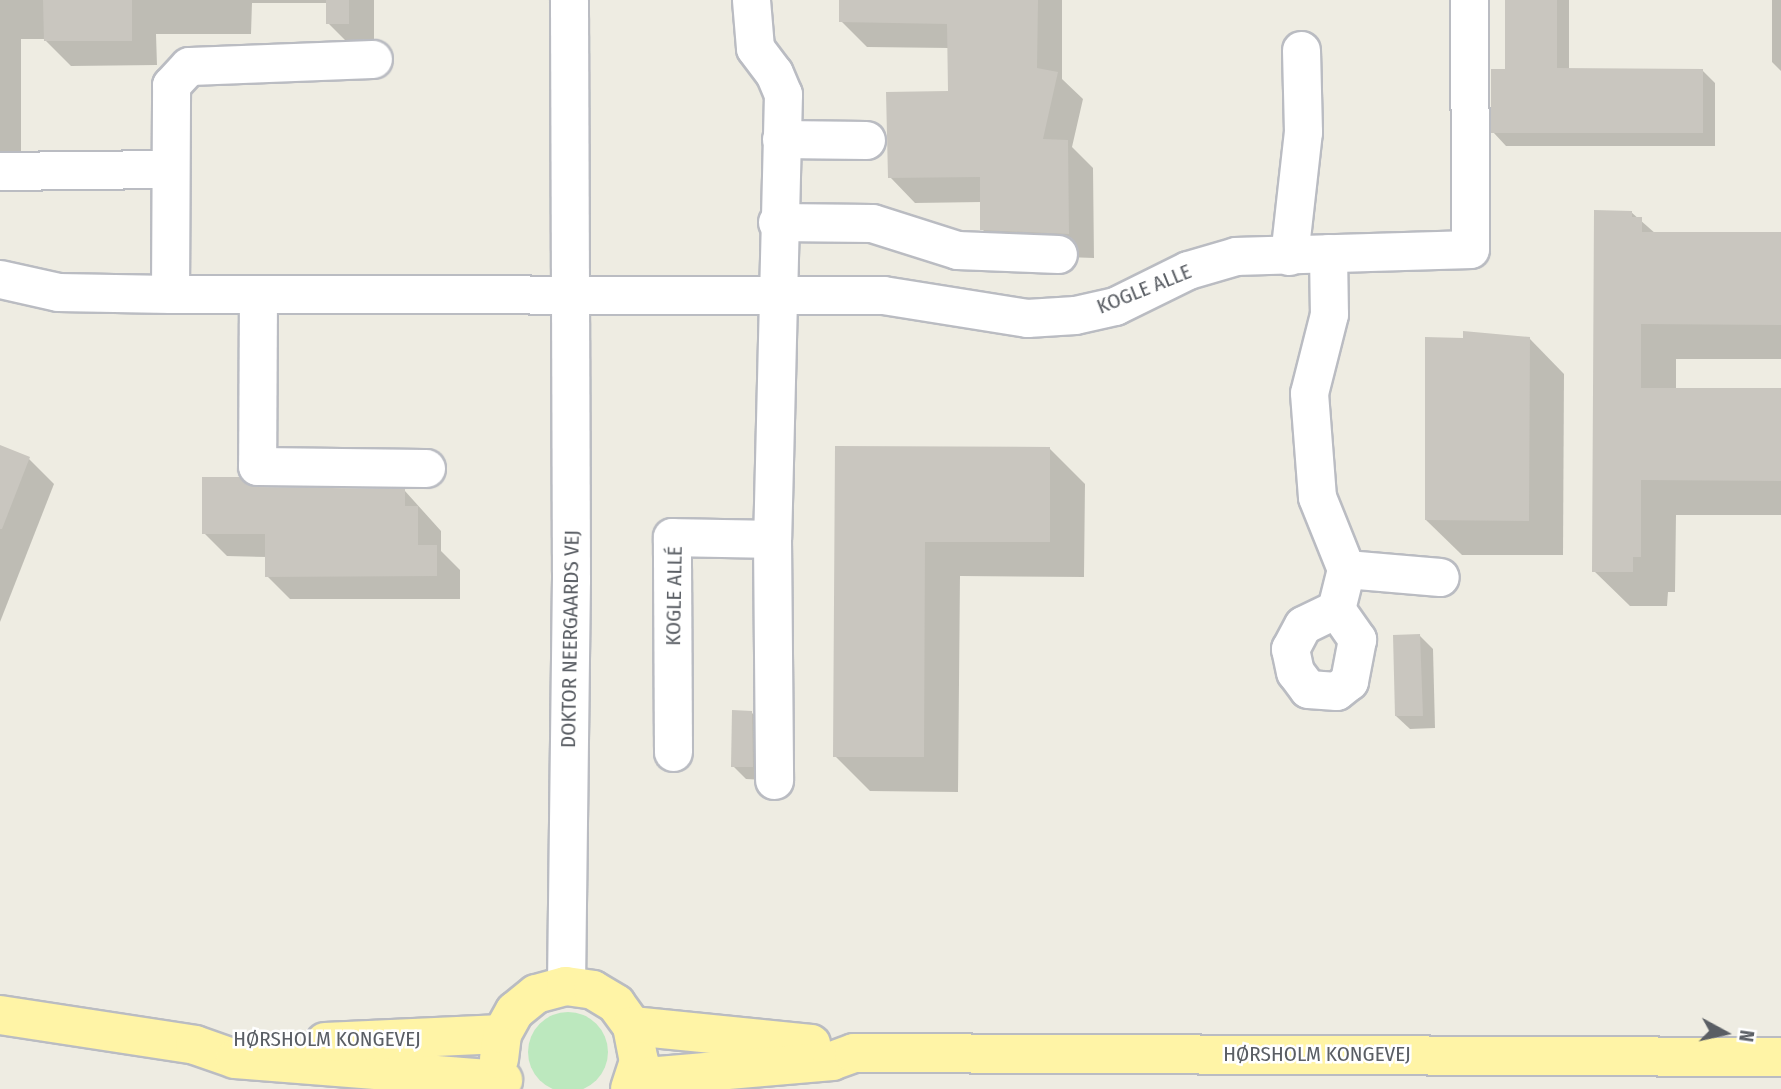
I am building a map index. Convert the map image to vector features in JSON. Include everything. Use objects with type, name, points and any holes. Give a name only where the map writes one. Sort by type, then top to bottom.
[{"type":"main road","points":[[505,1085],[499,1058],[502,1034],[515,1011],[536,994],[566,986],[593,990],[616,1004],[632,1027],[639,1061],[632,1084]]},
{"type":"main road","name":"HØRSHOLM KONGEVEJ","points":[[0,1015],[195,1045],[235,1059],[505,1085]]},
{"type":"main road","name":"HØRSHOLM KONGEVEJ","points":[[632,1027],[828,1045],[854,1053],[1781,1057]]},
{"type":"main road","name":"HØRSHOLM KONGEVEJ","points":[[195,1045],[238,1035],[375,1043],[502,1034]]},
{"type":"main road","name":"HØRSHOLM KONGEVEJ","points":[[632,1084],[832,1061],[854,1053]]},
{"type":"street","name":"DOKTOR NEERGAARDS VEJ","points":[[566,986],[569,0]]},
{"type":"street","points":[[751,0],[755,48],[774,73],[783,94],[775,292],[772,539],[774,780]]},
{"type":"street","name":"KOGLE ALLE","points":[[570,292],[883,295],[1027,318],[1075,315],[1115,306],[1188,270],[1236,256],[1470,248],[1469,0]]},
{"type":"street","points":[[1289,256],[1303,132],[1301,50]]},
{"type":"street","points":[[170,294],[168,169],[171,85],[189,66],[373,59]]},
{"type":"street","points":[[781,139],[866,140]]},
{"type":"street","points":[[0,171],[168,169]]},
{"type":"street","points":[[777,222],[872,223],[957,250],[1058,254]]},
{"type":"street","points":[[1328,253],[1329,314],[1310,393],[1311,440],[1317,497],[1346,569],[1336,609]]},
{"type":"street","points":[[0,279],[58,292],[570,292]]},
{"type":"street","points":[[258,294],[257,466],[426,468]]},
{"type":"street","name":"KOGLE ALLÉ","points":[[673,752],[672,537],[772,539]]},
{"type":"street","points":[[1346,569],[1440,577]]},
{"type":"green space","points":[[560,1012],[576,1012],[597,1023],[608,1044],[608,1060],[597,1081],[576,1092],[560,1092],[546,1086],[534,1074],[528,1060],[528,1044],[534,1030],[546,1018]]},
{"type":"building","points":[[43,0],[132,0],[132,41],[44,41]]},
{"type":"building","points":[[326,0],[349,0],[349,24],[326,24]]},
{"type":"building","points":[[839,0],[1038,0],[1037,68],[1058,72],[1043,139],[1068,140],[1069,234],[980,230],[980,177],[888,178],[886,92],[948,91],[947,24],[839,22]]},
{"type":"building","points":[[1505,0],[1557,0],[1557,68],[1703,69],[1703,133],[1491,133],[1491,69],[1505,69]]},
{"type":"building","points":[[1594,210],[1632,211],[1632,217],[1642,217],[1642,232],[1781,232],[1781,325],[1641,324],[1641,388],[1781,388],[1781,481],[1641,480],[1641,557],[1633,557],[1633,572],[1592,572]]},
{"type":"building","points":[[1463,331],[1530,337],[1529,521],[1425,520],[1425,337],[1463,338]]},
{"type":"building","points":[[0,445],[30,457],[2,529],[0,529]]},
{"type":"building","points":[[835,446],[1050,447],[1050,542],[925,542],[924,757],[833,757]]},
{"type":"building","points":[[202,477],[239,477],[257,487],[405,489],[405,506],[418,506],[418,545],[437,545],[437,576],[265,577],[265,534],[202,534]]},
{"type":"building","points":[[1420,634],[1423,716],[1395,716],[1393,635]]},
{"type":"building","points":[[732,710],[752,711],[753,767],[731,767]]}]
